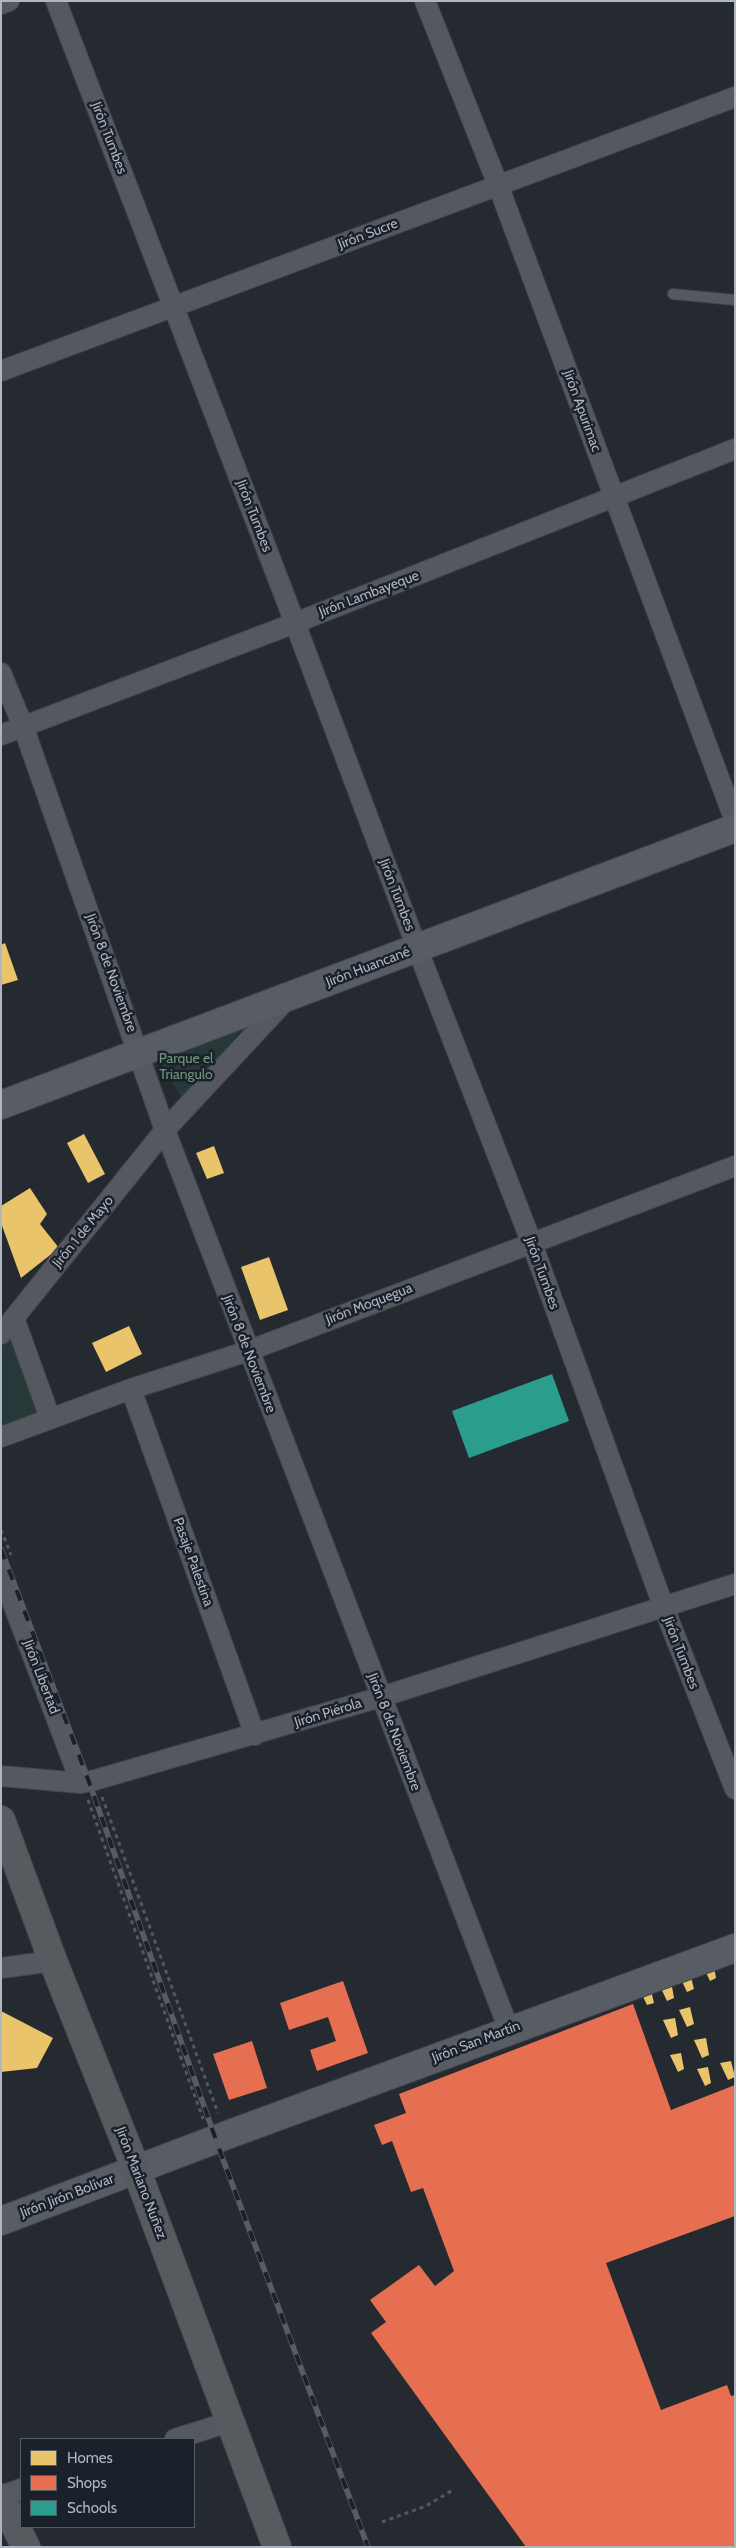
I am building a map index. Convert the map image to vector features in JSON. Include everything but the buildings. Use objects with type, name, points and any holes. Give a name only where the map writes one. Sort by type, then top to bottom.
[{"type":"main road","name":"Jirón Mariano Nuñez","points":[[1,1820],[53,1961],[136,2169],[232,2421],[277,2547]]},
{"type":"main road","points":[[1,2497],[26,2547]]},
{"type":"street","points":[[1,4],[8,1]]},
{"type":"street","name":"Jirón Tumbes","points":[[56,1],[531,1242],[664,1608],[735,1789]]},
{"type":"street","name":"Jirón Apurimac","points":[[425,1],[498,185],[735,822]]},
{"type":"street","name":"Jirón Sucre","points":[[1,371],[735,96]]},
{"type":"street","name":"Jirón Lambayeque","points":[[1,735],[295,623],[735,449]]},
{"type":"street","name":"Jirón 8 de Noviembre","points":[[1,674],[23,726],[165,1130],[509,2030]]},
{"type":"street","name":"Jirón Huancané","points":[[1,1105],[735,828]]},
{"type":"street","name":"Jirón 1 de Mayo","points":[[1,1334],[165,1130],[290,996]]},
{"type":"street","name":"Jirón Moquegua","points":[[1,1437],[50,1418],[248,1351],[735,1166]]},
{"type":"street","points":[[14,1318],[50,1418]]},
{"type":"street","name":"Pasaje Palestina","points":[[131,1390],[255,1735]]},
{"type":"street","name":"Jirón Libertad","points":[[6,1565],[88,1782]]},
{"type":"street","name":"Jirón Piérola","points":[[1,1776],[88,1782],[381,1697],[735,1584]]},
{"type":"street","name":"Jirón San Martín","points":[[218,2138],[735,1948]]},
{"type":"street","points":[[1,1968],[53,1961]]},
{"type":"street","name":"Jirón Jirón Bolívar","points":[[1,2221],[218,2138]]},
{"type":"street","points":[[178,2438],[232,2421]]},
{"type":"street","points":[[1,2497],[20,2489]]},
{"type":"lane","points":[[673,294],[735,300]]},
{"type":"path","points":[[1,1530],[6,1565]]},
{"type":"path","points":[[88,1782],[218,2138]]},
{"type":"path","points":[[88,1782],[218,2138]]},
{"type":"path","points":[[382,2522],[426,2506],[452,2490]]},
{"type":"green space","name":"Parque el Triangulo","points":[[249,1021],[183,1099],[156,1058]]},
{"type":"green space","points":[[13,1326],[45,1415],[1,1431],[1,1341]]},
{"type":"railway","points":[[1,1549],[89,1782],[221,2154],[368,2547]]}]
